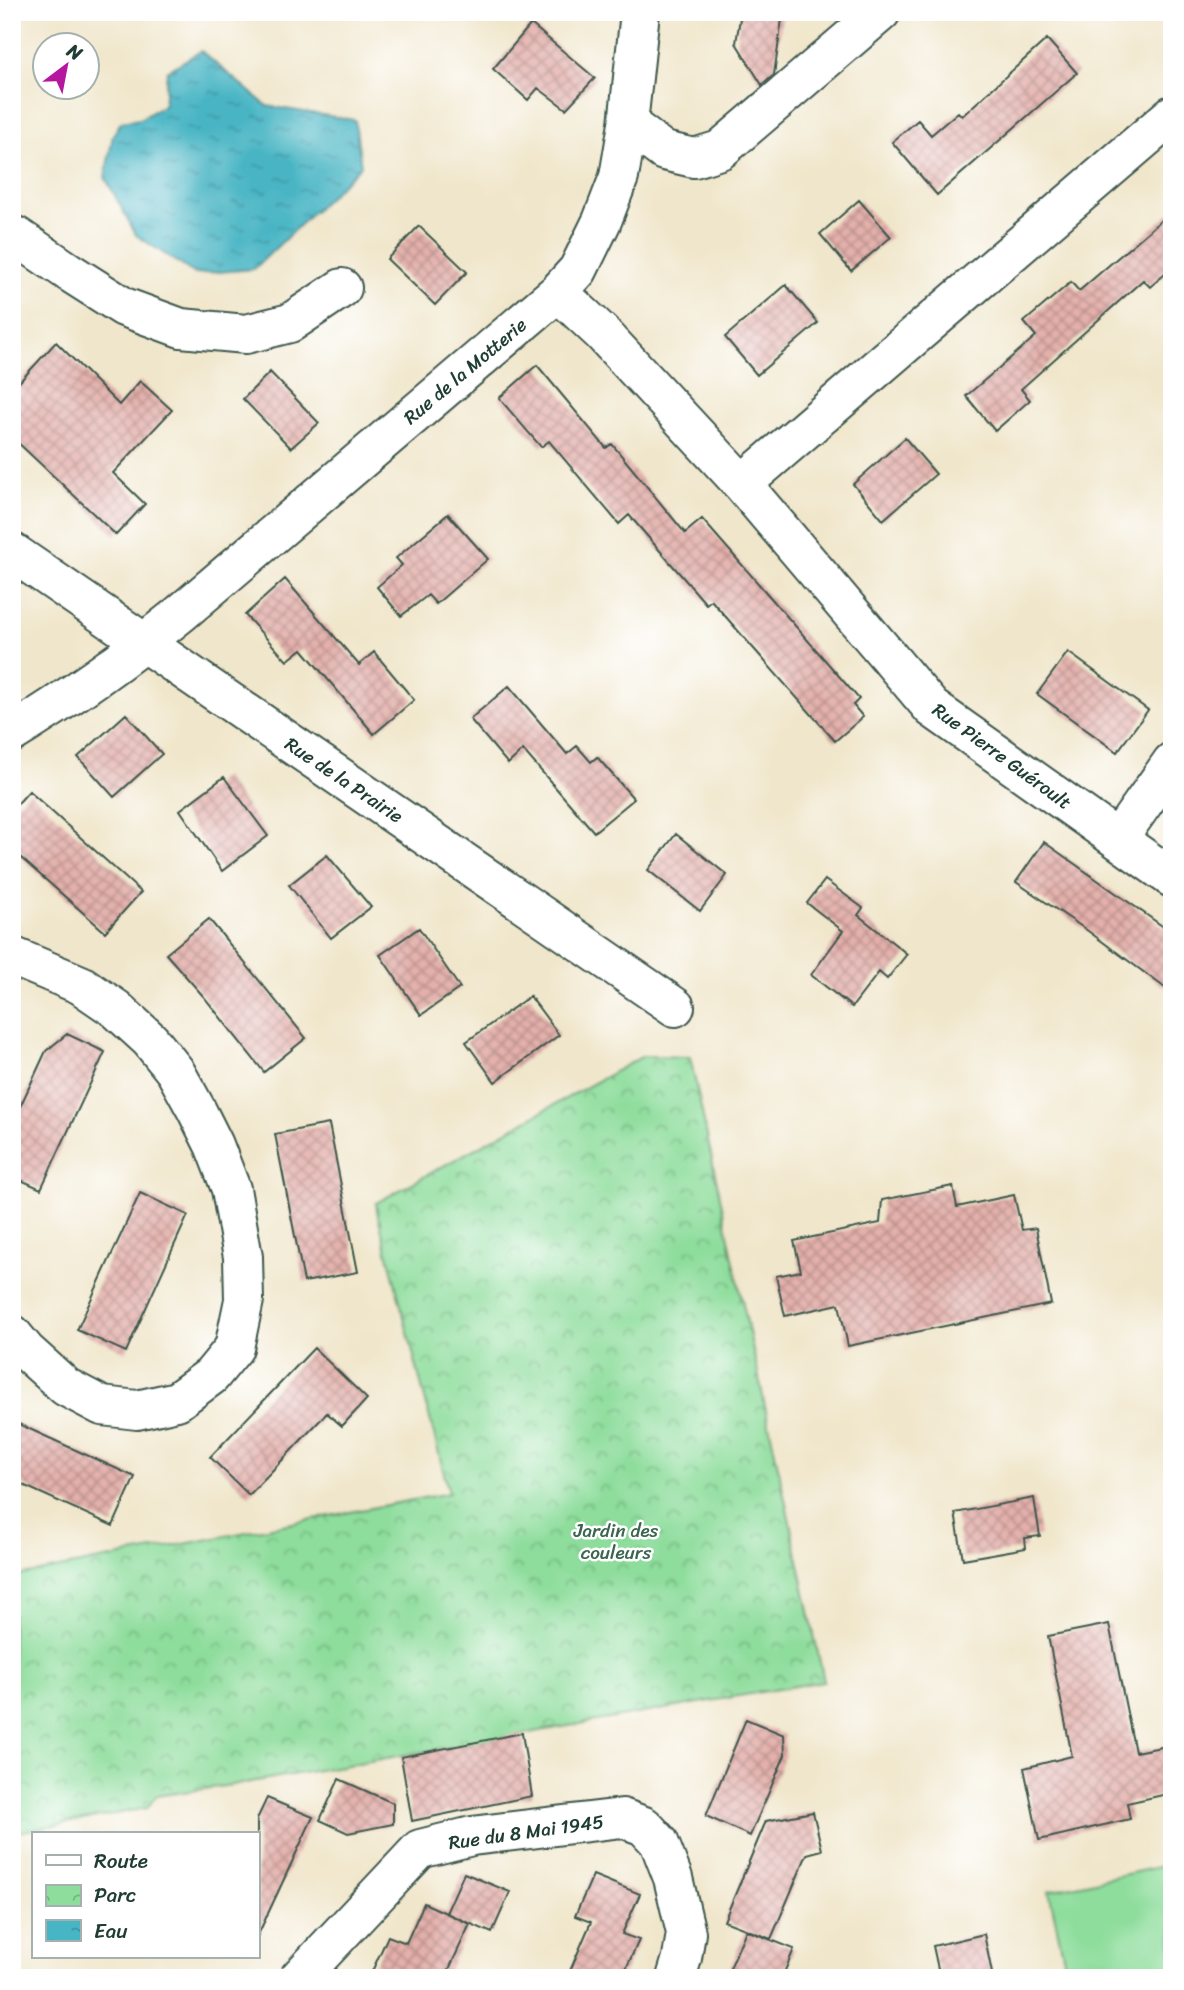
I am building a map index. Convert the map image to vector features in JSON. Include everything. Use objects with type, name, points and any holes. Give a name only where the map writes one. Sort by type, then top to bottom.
[{"type":"street","name":"Rue de la Motterie","points":[[12,733],[144,643],[558,292],[578,270],[602,221],[619,177],[628,124],[640,12]]},
{"type":"street","points":[[628,124],[664,151],[694,158],[720,150],[881,12]]},
{"type":"street","points":[[743,485],[1172,116]]},
{"type":"street","points":[[13,231],[69,272],[124,306],[181,328],[246,334],[290,323],[342,288]]},
{"type":"street","name":"Rue Pierre Guéroult","points":[[558,292],[602,333],[743,485],[932,708],[1172,878]]},
{"type":"street","name":"Rue de la Prairie","points":[[12,552],[675,1007]]},
{"type":"street","points":[[1118,839],[1172,762]]},
{"type":"street","points":[[12,956],[80,985],[116,1009],[150,1040],[175,1071],[197,1109],[231,1189],[243,1257],[244,1300],[234,1348],[211,1376],[177,1401],[137,1410],[102,1406],[66,1387],[26,1351],[12,1334]]},
{"type":"street","name":"Rue du 8 Mai 1945","points":[[299,1978],[420,1849],[472,1836],[622,1818],[644,1826],[659,1842],[673,1878],[686,1933],[676,1978]]},
{"type":"green space","name":"Jardin des couleurs","points":[[643,1056],[690,1057],[824,1681],[245,1783],[156,1796],[147,1808],[12,1833],[12,1577],[449,1493],[376,1203]]},
{"type":"green space","points":[[1172,1864],[1172,1978],[1068,1978],[1049,1891]]},
{"type":"water","points":[[201,51],[267,106],[355,120],[361,166],[254,269],[195,274],[136,235],[105,177],[113,135],[121,122],[140,119],[164,105],[167,71]]},
{"type":"building","points":[[741,12],[783,12],[774,75],[762,85],[736,43]]},
{"type":"building","points":[[531,24],[595,78],[566,109],[538,88],[528,100],[493,69]]},
{"type":"building","points":[[1047,39],[1077,73],[937,195],[892,142],[918,120],[931,135],[958,112],[962,116]]},
{"type":"building","points":[[859,200],[891,237],[851,271],[820,234]]},
{"type":"building","points":[[1172,211],[1172,268],[1150,287],[1143,280],[1021,389],[1030,400],[995,431],[966,396],[1036,336],[1024,322],[1071,282],[1079,291]]},
{"type":"building","points":[[419,226],[467,272],[435,305],[387,259]]},
{"type":"building","points":[[786,285],[818,323],[757,375],[725,337]]},
{"type":"building","points":[[56,342],[119,405],[140,381],[172,410],[113,473],[145,504],[116,535],[12,437],[12,390]]},
{"type":"building","points":[[537,365],[606,448],[612,444],[685,533],[702,519],[859,699],[853,705],[863,717],[835,741],[711,600],[706,604],[629,515],[619,524],[549,441],[541,447],[499,398]]},
{"type":"building","points":[[270,372],[319,423],[291,448],[243,399]]},
{"type":"building","points":[[905,438],[936,474],[883,520],[853,484]]},
{"type":"building","points":[[448,514],[488,559],[436,604],[428,595],[401,616],[377,587],[402,565],[396,558]]},
{"type":"building","points":[[285,579],[359,665],[374,652],[414,700],[374,734],[302,649],[287,661],[245,615]]},
{"type":"building","points":[[1068,652],[1148,710],[1117,752],[1037,694]]},
{"type":"building","points":[[509,686],[567,754],[577,746],[591,762],[597,757],[634,799],[594,832],[523,750],[508,764],[470,719]]},
{"type":"building","points":[[126,714],[162,754],[114,797],[78,757]]},
{"type":"building","points":[[224,777],[268,836],[222,871],[180,810]]},
{"type":"building","points":[[29,791],[141,892],[105,932],[12,850],[12,810]]},
{"type":"building","points":[[676,834],[727,875],[700,911],[648,870]]},
{"type":"building","points":[[1044,842],[1172,933],[1172,993],[1016,882]]},
{"type":"building","points":[[327,855],[371,907],[331,938],[289,885]]},
{"type":"building","points":[[825,880],[863,908],[858,915],[907,954],[887,979],[879,972],[852,1007],[811,975],[843,931],[807,903]]},
{"type":"building","points":[[209,919],[306,1038],[264,1072],[166,954]]},
{"type":"building","points":[[419,928],[460,988],[421,1015],[380,955]]},
{"type":"building","points":[[530,996],[559,1035],[495,1082],[466,1042]]},
{"type":"building","points":[[67,1034],[105,1052],[41,1189],[12,1176],[12,1124],[46,1051]]},
{"type":"building","points":[[329,1124],[358,1272],[304,1282],[275,1134]]},
{"type":"building","points":[[953,1186],[957,1207],[1014,1195],[1022,1230],[1036,1228],[1051,1304],[848,1346],[839,1304],[785,1316],[776,1276],[801,1271],[794,1241],[880,1223],[882,1200]]},
{"type":"building","points":[[140,1193],[188,1215],[126,1352],[77,1330]]},
{"type":"building","points":[[314,1348],[367,1399],[342,1426],[327,1413],[249,1495],[210,1457]]},
{"type":"building","points":[[12,1421],[135,1477],[113,1526],[12,1480]]},
{"type":"building","points":[[1034,1498],[1040,1536],[1025,1538],[1026,1548],[963,1559],[955,1513]]},
{"type":"building","points":[[1109,1624],[1135,1752],[1172,1745],[1172,1793],[1127,1803],[1130,1819],[1039,1840],[1024,1768],[1072,1756],[1048,1636]]},
{"type":"building","points":[[746,1719],[784,1735],[785,1755],[750,1836],[706,1816]]},
{"type":"building","points":[[522,1733],[532,1796],[412,1821],[401,1757]]},
{"type":"building","points":[[339,1779],[393,1803],[393,1824],[348,1833],[320,1820]]},
{"type":"building","points":[[267,1798],[313,1817],[259,1933],[259,1832],[257,1819]]},
{"type":"building","points":[[813,1812],[822,1850],[807,1854],[771,1939],[724,1921],[766,1821]]},
{"type":"building","points":[[464,1873],[510,1892],[492,1933],[446,1913]]},
{"type":"building","points":[[593,1875],[640,1894],[622,1934],[639,1940],[622,1978],[567,1978],[591,1922],[575,1916]]},
{"type":"building","points":[[424,1903],[470,1924],[445,1978],[369,1978],[388,1936],[406,1943]]},
{"type":"building","points":[[746,1930],[794,1949],[782,1978],[726,1978]]},
{"type":"building","points":[[984,1934],[993,1978],[940,1978],[933,1946]]}]
